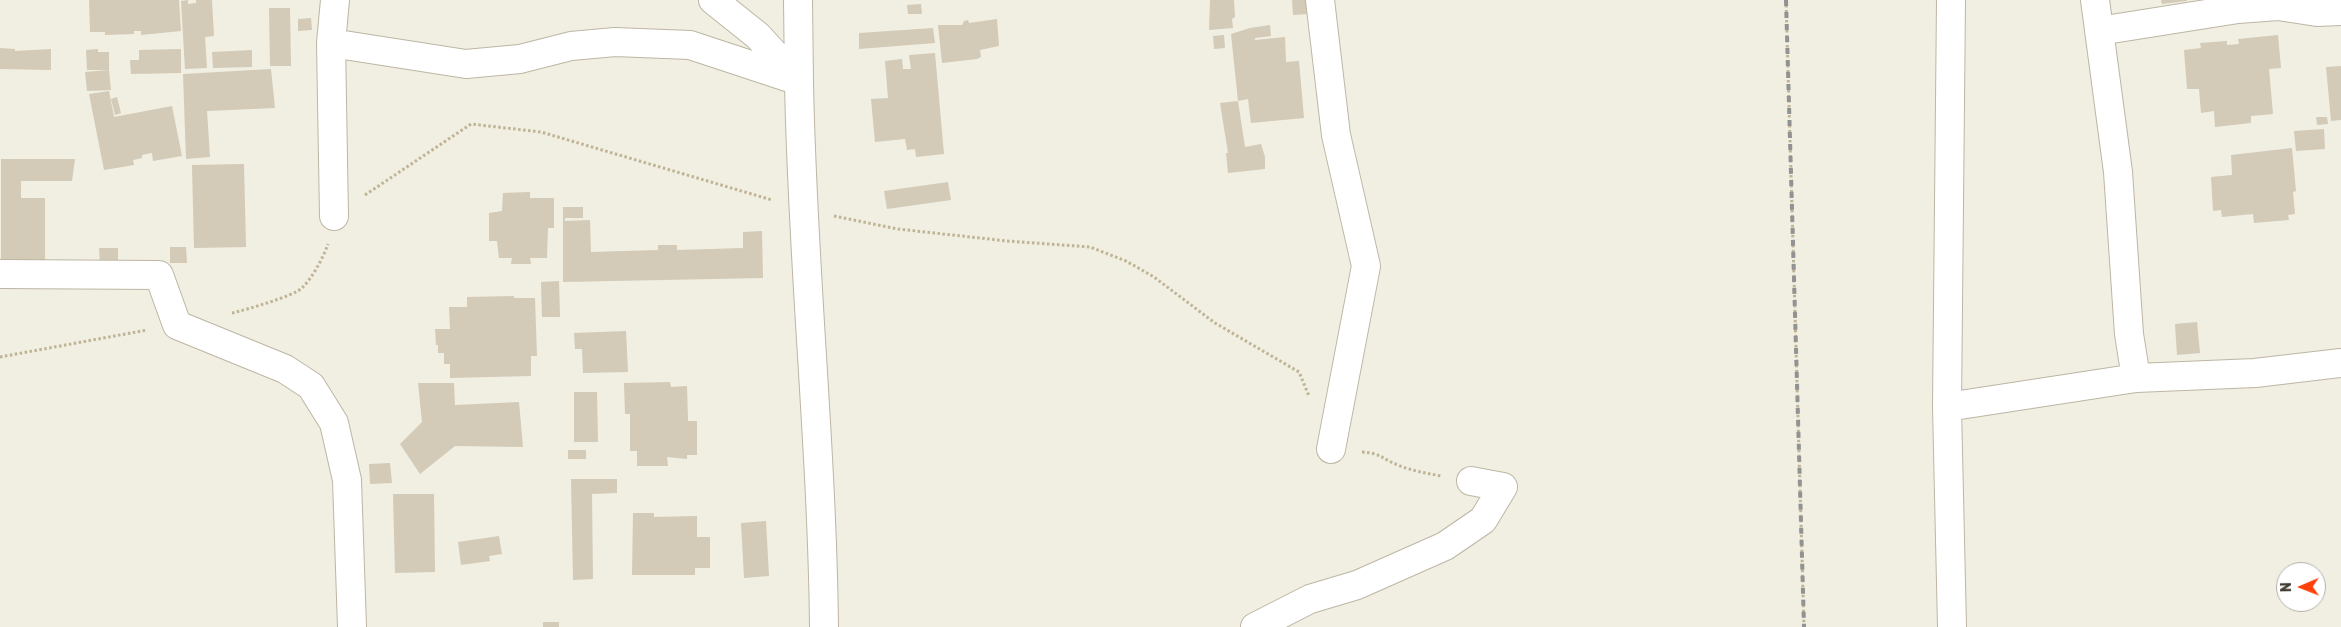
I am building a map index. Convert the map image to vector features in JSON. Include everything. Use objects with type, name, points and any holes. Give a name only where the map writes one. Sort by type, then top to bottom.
[{"type":"street","points":[[334,216],[331,42],[335,0]]},
{"type":"street","points":[[713,0],[758,36],[799,81]]},
{"type":"street","points":[[798,0],[804,210],[822,511],[824,627]]},
{"type":"street","points":[[1320,0],[1336,136],[1366,266],[1331,450]]},
{"type":"street","points":[[1951,0],[1947,407],[1952,627]]},
{"type":"street","points":[[2095,0],[2118,172],[2129,334],[2136,378]]},
{"type":"street","points":[[2099,31],[2278,6],[2333,14]]},
{"type":"street","points":[[331,42],[466,64],[520,60],[571,46],[606,43],[690,45],[799,81]]},
{"type":"street","points":[[0,274],[159,275],[177,325],[284,369],[311,386],[334,422],[347,480],[352,627]]},
{"type":"street","points":[[1947,407],[2136,378],[2255,373],[2341,363]]},
{"type":"street","points":[[1255,627],[1310,599],[1357,585],[1445,546],[1482,520],[1503,487],[1471,482]]},
{"type":"path","points":[[1786,0],[1804,627]]},
{"type":"path","points":[[230,314],[248,310],[301,289],[324,254],[332,236],[334,216],[471,124],[541,132],[804,210],[898,229],[1090,248],[1126,260],[1154,277],[1215,323],[1299,372],[1310,398]]},
{"type":"path","points":[[0,357],[177,325]]},
{"type":"path","points":[[1331,450],[1377,453],[1395,464],[1412,470],[1471,482]]},
{"type":"building","points":[[89,0],[179,0],[181,31],[141,35],[141,31],[134,31],[134,34],[105,35],[105,32],[90,32]]},
{"type":"building","points":[[188,0],[188,4],[196,3],[196,0],[212,0],[214,36],[205,37],[207,68],[185,69],[181,1]]},
{"type":"building","points":[[1210,0],[1234,0],[1235,17],[1232,19],[1233,28],[1209,30]]},
{"type":"building","points":[[1292,0],[1307,0],[1308,14],[1293,15]]},
{"type":"building","points":[[2161,0],[2187,0],[2187,1],[2162,4]]},
{"type":"building","points":[[921,4],[922,14],[908,14],[907,5]]},
{"type":"building","points":[[269,8],[290,8],[291,66],[270,66]]},
{"type":"building","points":[[311,18],[312,30],[298,31],[298,19]]},
{"type":"building","points":[[997,19],[999,46],[980,50],[981,57],[977,59],[942,63],[938,25],[962,25],[964,21],[968,20],[969,23]]},
{"type":"building","points":[[1270,25],[1271,36],[1255,38],[1255,40],[1285,37],[1286,62],[1299,61],[1304,118],[1251,123],[1248,99],[1238,101],[1231,34],[1250,28]]},
{"type":"building","points":[[933,28],[935,43],[859,49],[859,33]]},
{"type":"building","points":[[1224,35],[1225,48],[1214,49],[1213,36]]},
{"type":"building","points":[[2278,35],[2281,68],[2269,69],[2273,114],[2251,116],[2251,123],[2215,127],[2214,111],[2201,113],[2199,89],[2187,89],[2184,50],[2201,48],[2200,43],[2227,41],[2227,45],[2239,44],[2238,39]]},
{"type":"building","points":[[0,48],[15,49],[15,51],[51,49],[51,70],[0,69]]},
{"type":"building","points":[[98,49],[98,52],[109,52],[109,70],[87,70],[86,50]]},
{"type":"building","points":[[181,49],[181,73],[131,74],[130,60],[139,60],[139,50]]},
{"type":"building","points":[[252,50],[252,67],[213,68],[212,52]]},
{"type":"building","points":[[935,53],[944,154],[916,157],[915,149],[907,150],[905,139],[875,142],[871,99],[888,98],[885,61],[902,59],[903,69],[911,69],[909,55]]},
{"type":"building","points":[[2341,66],[2341,120],[2331,121],[2326,67]]},
{"type":"building","points":[[271,69],[275,108],[207,111],[210,157],[186,159],[183,74]]},
{"type":"building","points":[[109,70],[111,90],[87,91],[85,72]]},
{"type":"building","points":[[109,91],[114,117],[172,106],[182,156],[153,161],[152,153],[142,155],[142,158],[133,160],[134,165],[104,170],[89,94]]},
{"type":"building","points":[[117,97],[121,113],[115,115],[111,99]]},
{"type":"building","points":[[1238,101],[1245,147],[1261,144],[1265,157],[1265,169],[1228,173],[1226,153],[1228,153],[1220,103]]},
{"type":"building","points":[[2316,117],[2327,117],[2328,124],[2317,125]]},
{"type":"building","points":[[2324,129],[2325,149],[2296,151],[2294,131]]},
{"type":"building","points":[[2292,148],[2296,191],[2293,192],[2295,214],[2288,215],[2289,220],[2254,223],[2253,214],[2222,217],[2221,210],[2213,211],[2211,177],[2232,175],[2231,155]]},
{"type":"building","points":[[1,159],[75,159],[72,181],[21,181],[21,198],[45,198],[45,265],[1,265]]},
{"type":"building","points":[[244,164],[246,247],[194,248],[192,165]]},
{"type":"building","points":[[948,182],[951,200],[887,209],[884,191]]},
{"type":"building","points":[[530,192],[530,198],[554,198],[554,228],[548,228],[547,258],[530,258],[531,264],[511,264],[512,258],[499,258],[497,241],[489,241],[489,213],[502,211],[503,193]]},
{"type":"building","points":[[563,207],[583,207],[583,218],[565,218],[565,221],[590,220],[591,252],[658,250],[658,245],[677,245],[677,250],[743,248],[743,232],[762,231],[763,278],[563,282]]},
{"type":"building","points":[[170,247],[186,247],[187,263],[170,263]]},
{"type":"building","points":[[99,248],[118,248],[118,263],[100,264]]},
{"type":"building","points":[[559,281],[560,317],[542,317],[541,282]]},
{"type":"building","points":[[514,296],[514,298],[535,298],[537,356],[531,356],[531,376],[450,378],[450,364],[444,364],[444,353],[438,353],[435,329],[450,329],[449,307],[467,307],[467,297]]},
{"type":"building","points":[[2197,322],[2200,353],[2177,355],[2175,324]]},
{"type":"building","points":[[626,331],[628,372],[583,373],[582,349],[575,349],[574,333]]},
{"type":"building","points":[[670,382],[671,387],[687,386],[688,421],[697,421],[697,455],[687,455],[687,459],[667,457],[668,466],[637,466],[637,451],[630,451],[630,414],[625,414],[624,383]]},
{"type":"building","points":[[418,383],[454,383],[455,405],[519,402],[523,447],[455,446],[420,474],[400,444],[422,422]]},
{"type":"building","points":[[574,392],[597,392],[598,442],[574,442]]},
{"type":"building","points":[[568,450],[586,450],[586,459],[568,459]]},
{"type":"building","points":[[390,463],[392,483],[370,484],[369,464]]},
{"type":"building","points":[[571,479],[617,479],[617,493],[592,494],[593,579],[573,580]]},
{"type":"building","points":[[393,494],[434,494],[435,572],[395,573]]},
{"type":"building","points":[[633,513],[654,513],[654,517],[697,516],[697,537],[710,537],[710,568],[695,568],[695,575],[632,575]]},
{"type":"building","points":[[766,521],[769,576],[744,578],[741,523]]},
{"type":"building","points":[[499,536],[502,554],[489,556],[490,561],[461,565],[458,542]]},
{"type":"building","points":[[543,622],[559,622],[559,627],[543,627]]},
{"type":"railway","points":[[1786,0],[1804,627]]}]
